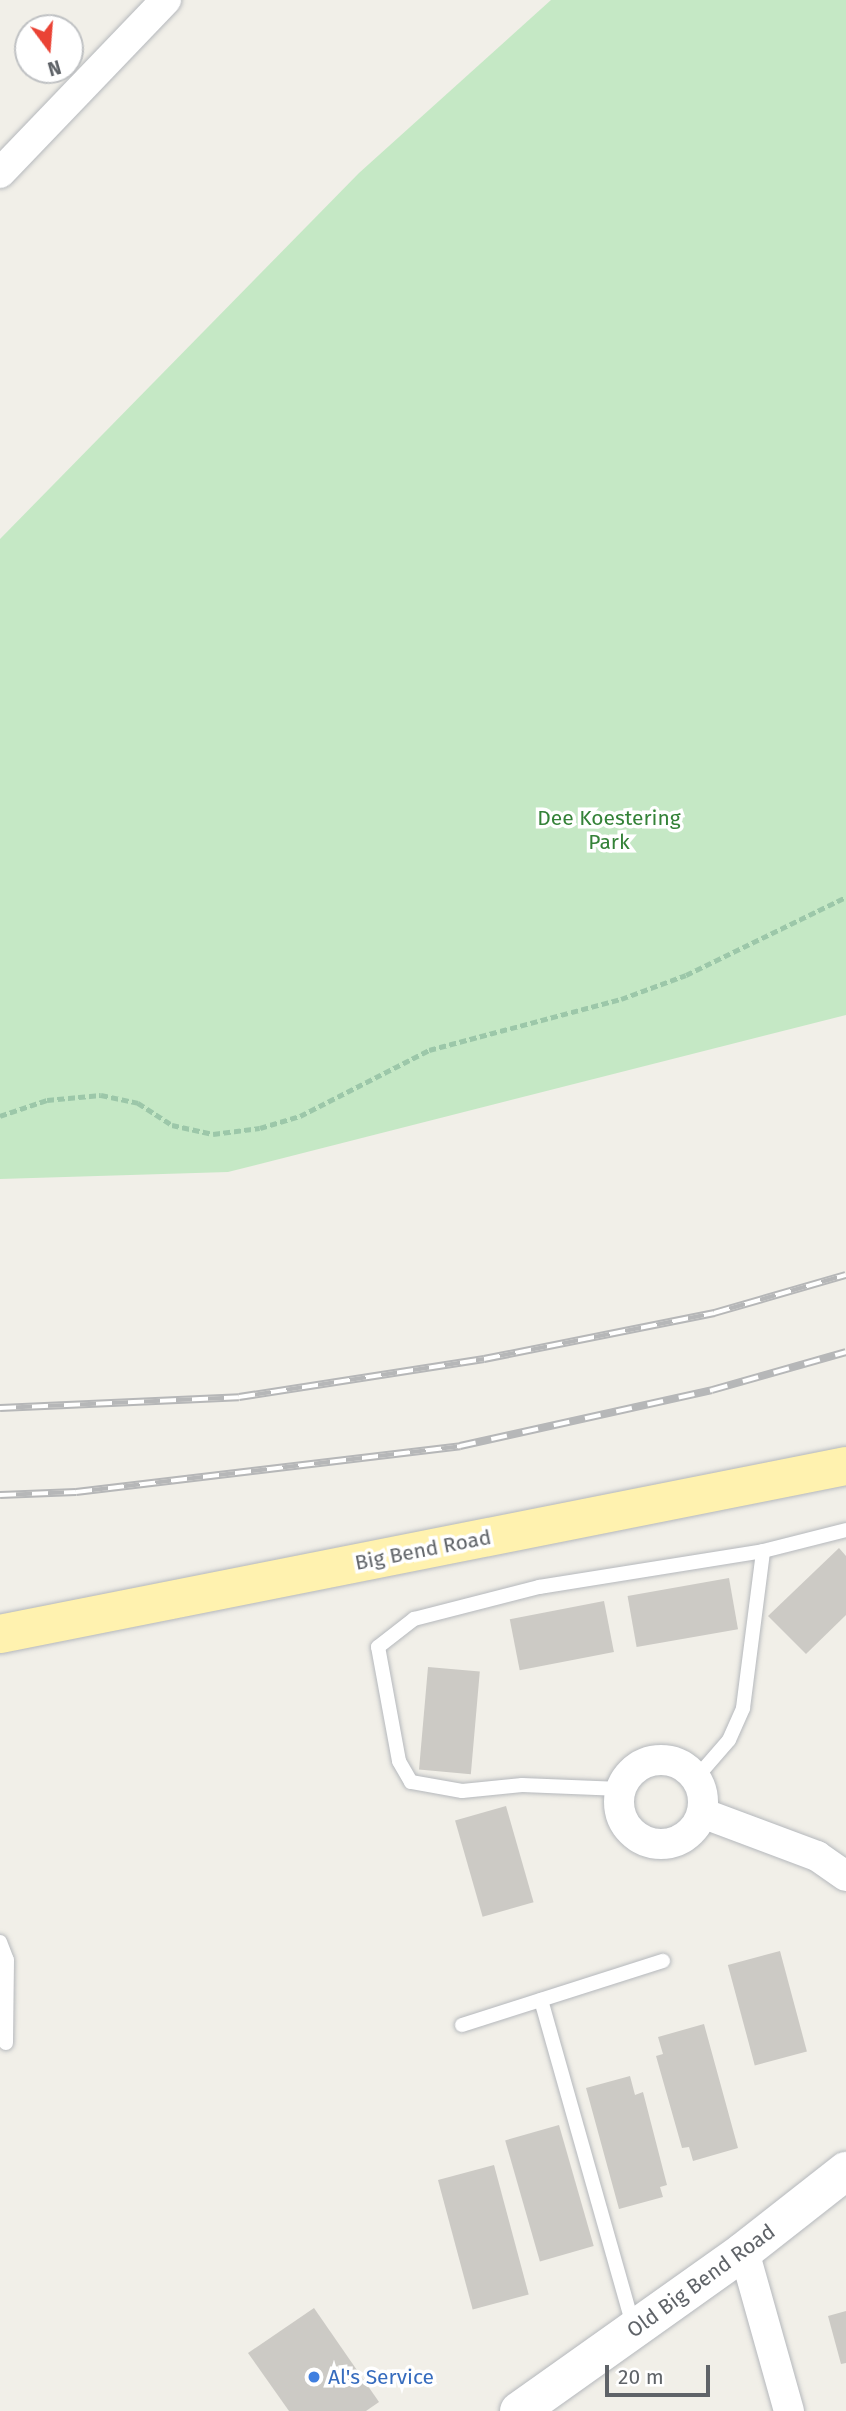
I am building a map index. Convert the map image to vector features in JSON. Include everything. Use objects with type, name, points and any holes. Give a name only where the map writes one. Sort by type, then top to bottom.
[{"type":"main road","name":"Big Bend Road","points":[[0,1634],[846,1466]]},
{"type":"street","points":[[0,173],[166,0]]},
{"type":"street","points":[[655,1760],[682,1765],[696,1778],[704,1800],[702,1814],[686,1837],[659,1845],[646,1842],[624,1824],[619,1811],[621,1789],[631,1772],[655,1760]]},
{"type":"street","points":[[702,1814],[817,1856],[846,1875]]},
{"type":"street","name":"Old Big Bend Road","points":[[519,2411],[744,2251],[846,2171]]},
{"type":"street","points":[[744,2251],[789,2411]]},
{"type":"lane","points":[[621,1789],[522,1784],[462,1791],[411,1782],[399,1761],[378,1647],[387,1635],[426,1615],[539,1587],[763,1551],[846,1530]]},
{"type":"lane","points":[[696,1778],[729,1740],[743,1708],[763,1551]]},
{"type":"lane","points":[[0,1942],[7,1960],[6,2043]]},
{"type":"lane","points":[[462,2025],[663,1961]]},
{"type":"lane","points":[[541,2000],[634,2330]]},
{"type":"path","points":[[0,1116],[47,1100],[101,1095],[138,1103],[172,1125],[213,1133],[260,1128],[300,1116],[429,1050],[621,999],[686,975],[846,897]]},
{"type":"green space","name":"Dee Koestering Park","points":[[551,0],[846,0],[846,1015],[228,1172],[0,1179],[0,539],[359,173]]},
{"type":"building","points":[[839,1548],[846,1556],[846,1615],[806,1654],[768,1616]]},
{"type":"building","points":[[729,1578],[738,1629],[637,1647],[628,1596]]},
{"type":"building","points":[[604,1601],[614,1652],[520,1670],[510,1619]]},
{"type":"building","points":[[428,1667],[480,1672],[471,1774],[419,1770]]},
{"type":"building","points":[[506,1806],[534,1902],[483,1917],[455,1821]]},
{"type":"building","points":[[780,1951],[807,2051],[755,2065],[728,1965]]},
{"type":"building","points":[[704,2024],[738,2148],[693,2161],[689,2147],[682,2148],[656,2056],[663,2054],[658,2037]]},
{"type":"building","points":[[630,2076],[635,2095],[643,2092],[667,2185],[660,2187],[663,2197],[619,2209],[586,2088]]},
{"type":"building","points":[[559,2125],[594,2246],[540,2262],[505,2140]]},
{"type":"building","points":[[494,2165],[529,2294],[473,2309],[438,2180]]},
{"type":"building","name":"Al's Service","points":[[314,2308],[379,2402],[366,2411],[289,2411],[248,2353]]},
{"type":"building","points":[[846,2311],[846,2363],[841,2364],[828,2316]]},
{"type":"railway","points":[[0,1408],[239,1397],[484,1359],[714,1313],[846,1275]]},
{"type":"railway","points":[[0,1495],[76,1492],[460,1446],[712,1390],[846,1352]]},
{"type":"place","name":"Al's Service","points":[[314,2377]]}]
